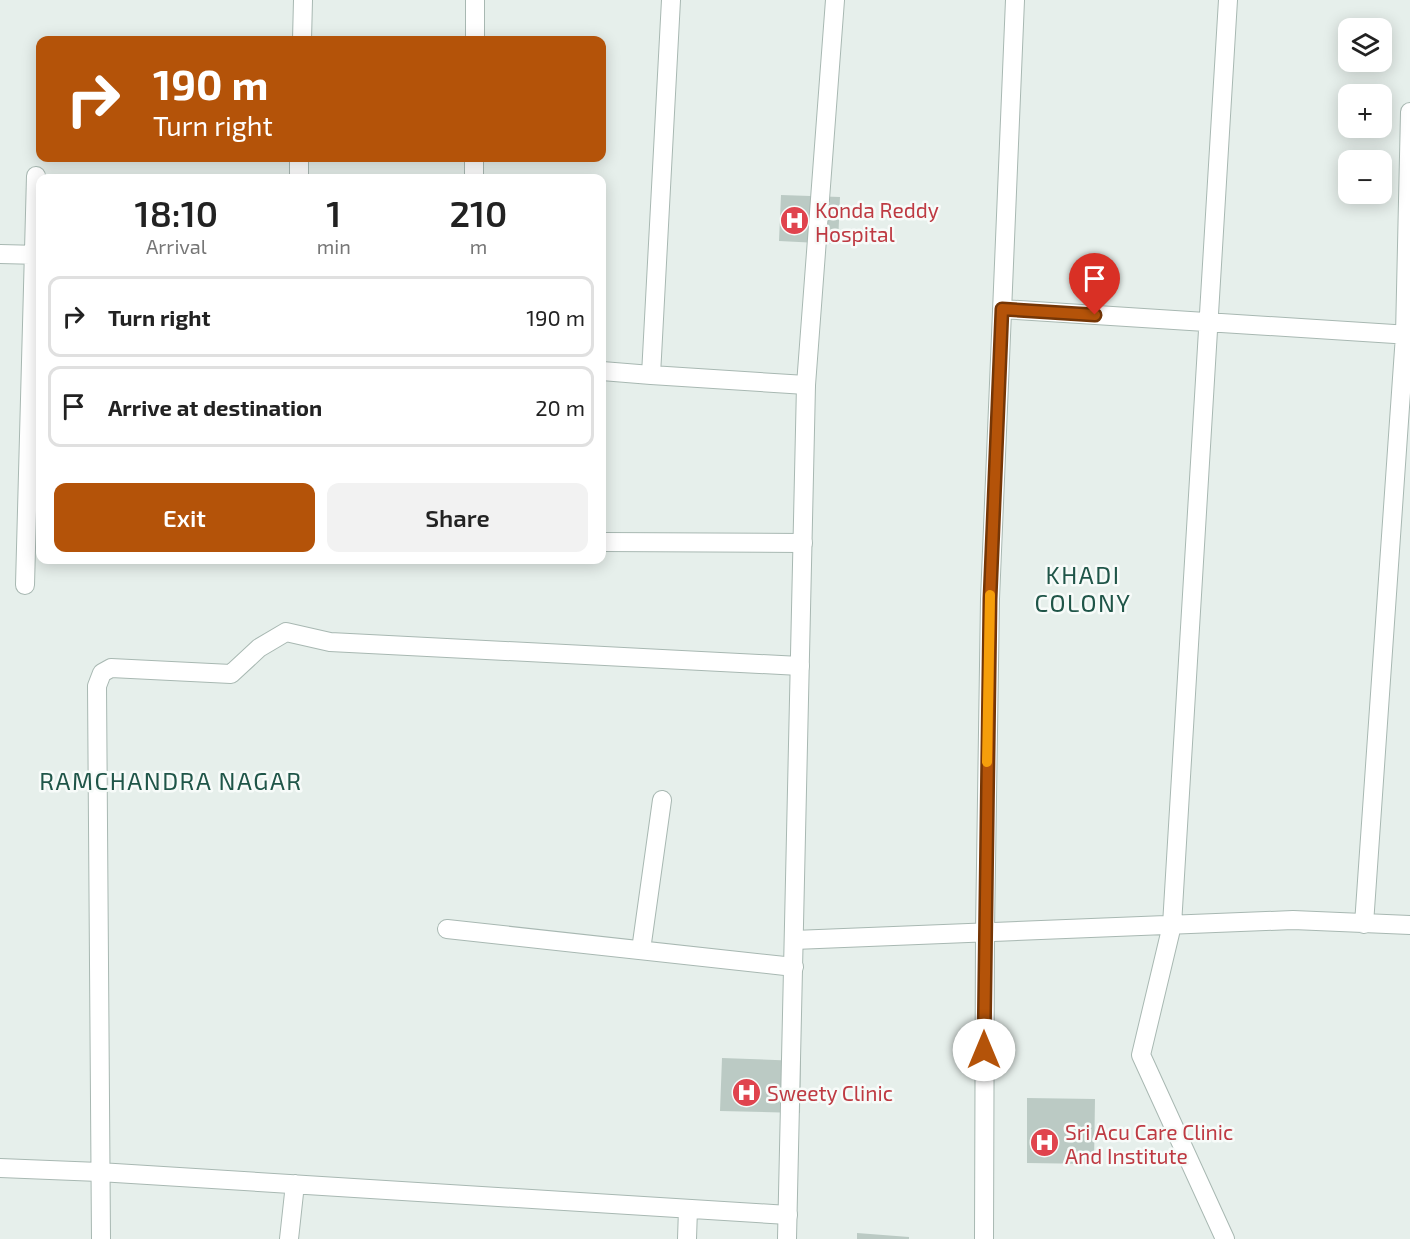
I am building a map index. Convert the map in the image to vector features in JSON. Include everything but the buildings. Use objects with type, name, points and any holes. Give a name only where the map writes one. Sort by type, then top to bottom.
[{"type":"street","points":[[302,36],[303,0]]},
{"type":"street","points":[[475,36],[476,0]]},
{"type":"street","points":[[651,375],[671,0]]},
{"type":"street","points":[[787,1239],[806,385],[835,0]]},
{"type":"street","points":[[984,1239],[985,932],[990,599],[1015,0]]},
{"type":"street","points":[[1225,1239],[1141,1055],[1172,925],[1228,0]]},
{"type":"street","points":[[1364,924],[1408,335],[1410,112]]},
{"type":"street","points":[[0,254],[36,255]]},
{"type":"street","points":[[25,585],[36,282]]},
{"type":"street","points":[[1002,309],[1408,335]]},
{"type":"street","points":[[606,371],[806,385]]},
{"type":"street","points":[[606,542],[803,543]]},
{"type":"street","points":[[101,1239],[97,686],[102,674],[111,668],[231,674],[259,648],[286,632],[330,642],[800,666]]},
{"type":"street","points":[[641,950],[662,800]]},
{"type":"street","points":[[794,940],[1293,921],[1410,926]]},
{"type":"street","points":[[447,929],[794,967]]},
{"type":"street","points":[[0,1168],[99,1172],[788,1215]]},
{"type":"street","points":[[290,1239],[295,1184]]},
{"type":"street","points":[[687,1239],[688,1209]]},
{"type":"slow traffic","points":[[987,762],[990,595]]},
{"type":"place","name":"Konda Reddy Hospital","points":[[794,221]]},
{"type":"place","name":"Sweety Clinic","points":[[746,1092]]},
{"type":"place","name":"Sri Acu Care Clinic And Institute","points":[[1044,1143]]},
{"type":"district","name":"KHADI COLONY","points":[[1083,588]]},
{"type":"district","name":"RAMCHANDRA NAGAR","points":[[171,780]]},
{"type":"route","points":[[984,1050],[990,599],[1002,309],[1095,315]]}]
